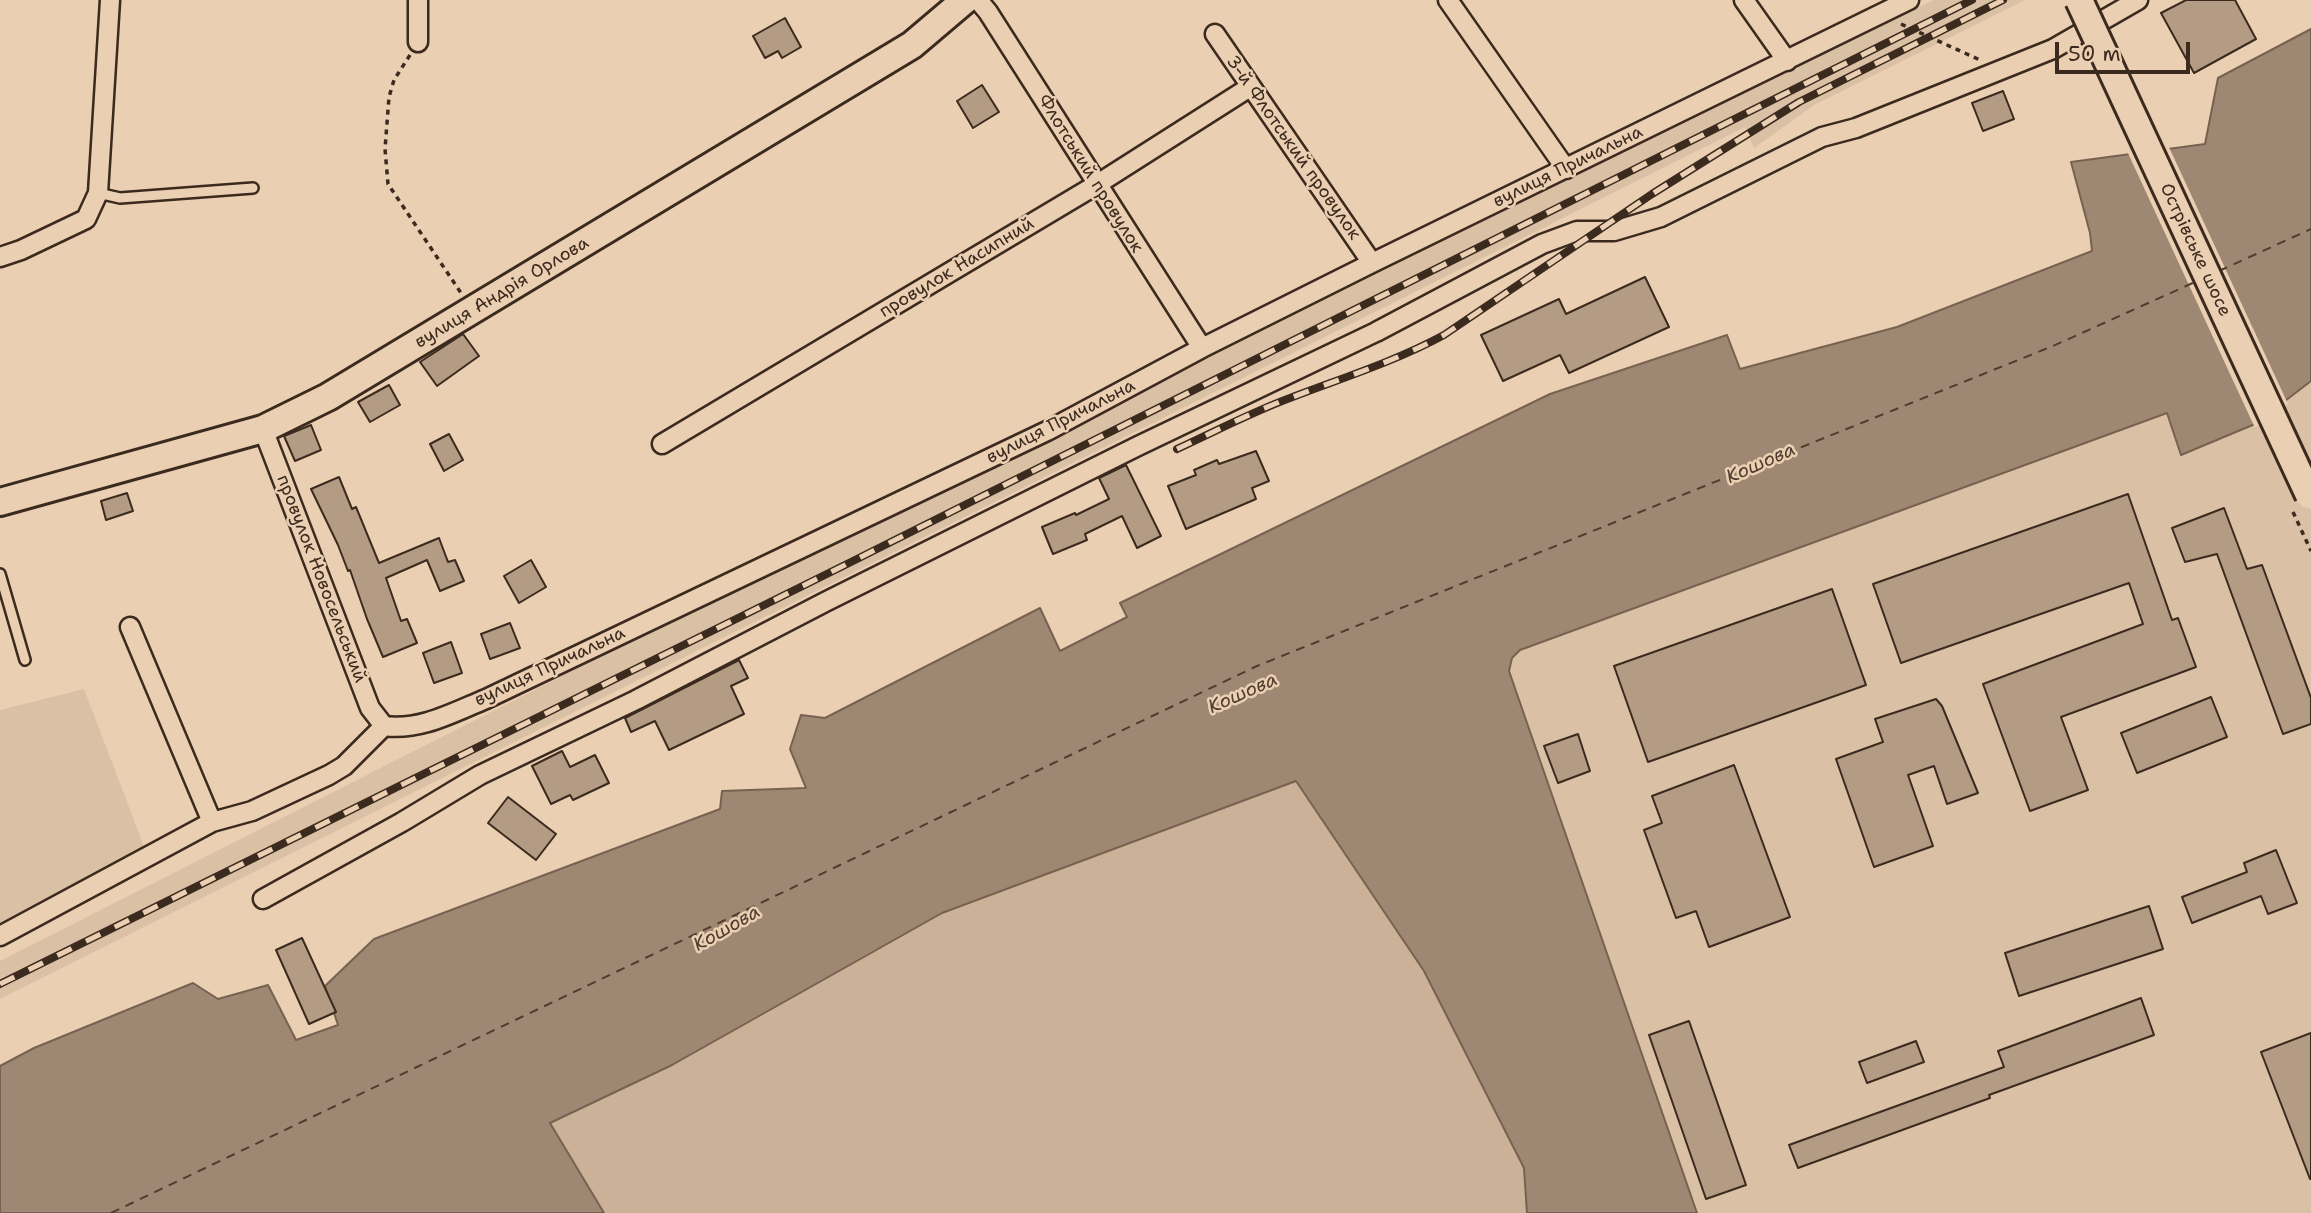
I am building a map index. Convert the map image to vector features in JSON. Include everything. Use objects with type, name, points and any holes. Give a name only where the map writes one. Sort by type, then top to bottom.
[{"type":"street","points":[[0,257],[86,219],[98,194],[110,0]]},
{"type":"street","points":[[418,0],[418,42]]},
{"type":"street","name":"вулиця Андрія Орлова","points":[[0,502],[263,429],[328,397],[912,45],[965,0]]},
{"type":"street","name":"Флотський провулок","points":[[978,0],[1202,348]]},
{"type":"street","points":[[1448,0],[1566,169]]},
{"type":"street","points":[[1744,0],[1787,61]]},
{"type":"street","name":"вулиця Причальна","points":[[384,726],[399,728],[429,723],[486,699],[1047,431],[1202,348],[1372,263],[1909,0]]},
{"type":"street","name":"Острівське шосе","points":[[2079,0],[2303,499]]},
{"type":"street","points":[[263,899],[402,822],[480,775],[636,700],[1125,452],[1376,332],[1542,244],[1577,231],[1614,231],[1661,217],[1822,137],[1856,128],[2053,49],[2138,0]]},
{"type":"street","name":"3-й Флотський провулок","points":[[1215,34],[1372,263]]},
{"type":"street","name":"провулок Насипний","points":[[662,444],[1096,185],[1250,87]]},
{"type":"street","name":"провулок Новосельський","points":[[263,429],[370,708],[384,726]]},
{"type":"street","points":[[131,627],[212,822]]},
{"type":"street","points":[[0,936],[212,822],[252,811],[329,775],[344,766],[384,726]]},
{"type":"lane","points":[[98,194],[120,198],[253,188]]},
{"type":"lane","points":[[0,574],[24,660]]},
{"type":"path","points":[[1880,14],[1999,69]]},
{"type":"path","points":[[418,42],[394,80],[389,97],[384,149],[388,184],[472,311]]},
{"type":"path","points":[[2303,499],[2311,551]]},
{"type":"shaded area","points":[[1934,0],[2025,0],[1814,105],[1754,148],[1745,127],[0,999],[0,961],[1205,350]]},
{"type":"shaded area","points":[[2311,381],[2311,1213],[1697,1213],[1509,671],[1512,658],[1520,650],[2168,413],[2181,454],[2255,424]]},
{"type":"shaded area","points":[[84,689],[145,849],[0,925],[0,710]]},
{"type":"shaded area","points":[[1296,781],[1424,971],[1524,1168],[1527,1213],[604,1213],[550,1123],[672,1065],[942,913]]},
{"type":"water","name":"Кошова","points":[[2311,29],[2311,381],[2255,424],[2181,455],[2167,413],[1520,650],[1512,658],[1509,671],[1697,1213],[1527,1213],[1524,1168],[1424,971],[1296,781],[942,913],[672,1065],[550,1123],[604,1213],[0,1213],[0,1066],[34,1048],[193,983],[218,999],[268,985],[296,1040],[338,1025],[325,986],[374,939],[720,809],[722,791],[806,788],[790,749],[801,715],[825,718],[1040,608],[1060,651],[1127,617],[1120,603],[1550,394],[1727,335],[1740,369],[1897,327],[2092,251],[2090,233],[2071,162],[2205,144],[2218,78]]},
{"type":"pier","points":[[2168,145],[2288,404],[2255,428],[2127,151]]},
{"type":"building","points":[[2186,0],[2235,0],[2256,39],[2194,73],[2161,13]]},
{"type":"building","points":[[785,18],[801,47],[782,58],[778,51],[765,58],[753,36]]},
{"type":"building","points":[[982,85],[999,112],[973,128],[957,101]]},
{"type":"building","points":[[2003,91],[2014,119],[1983,131],[1972,103]]},
{"type":"building","points":[[1645,277],[1669,327],[1569,373],[1560,355],[1503,381],[1481,335],[1559,299],[1566,314]]},
{"type":"building","points":[[463,334],[479,356],[437,386],[420,362]]},
{"type":"building","points":[[389,385],[400,405],[370,422],[358,402]]},
{"type":"building","points":[[311,425],[321,450],[295,461],[284,436]]},
{"type":"building","points":[[449,434],[463,460],[444,471],[430,444]]},
{"type":"building","points":[[1256,451],[1269,481],[1252,488],[1256,499],[1186,529],[1168,486],[1196,475],[1194,470],[1217,460],[1219,464]]},
{"type":"building","points":[[1126,465],[1161,536],[1137,548],[1122,516],[1085,534],[1087,540],[1053,554],[1042,527],[1109,499],[1099,478]]},
{"type":"building","points":[[339,477],[352,509],[356,507],[379,563],[439,538],[448,562],[455,560],[464,581],[440,591],[427,560],[386,578],[401,621],[407,619],[417,643],[383,657],[350,570],[348,571],[311,489]]},
{"type":"building","points":[[127,493],[133,511],[106,520],[101,501]]},
{"type":"building","points":[[2128,494],[2172,620],[2178,618],[2196,667],[2061,717],[2088,790],[2030,811],[1983,684],[2143,624],[2129,583],[1901,663],[1873,584]]},
{"type":"building","points":[[2224,508],[2247,569],[2262,565],[2311,698],[2311,724],[2283,734],[2217,554],[2185,562],[2172,528]]},
{"type":"building","points":[[531,560],[546,587],[519,603],[504,576]]},
{"type":"building","points":[[1832,589],[1866,685],[1648,762],[1614,666]]},
{"type":"building","points":[[510,623],[520,648],[490,659],[481,634]]},
{"type":"building","points":[[451,642],[462,673],[434,683],[423,653]]},
{"type":"building","points":[[739,660],[748,678],[731,686],[744,714],[669,750],[655,721],[631,732],[625,718]]},
{"type":"building","points":[[2211,697],[2227,737],[2137,773],[2121,733]]},
{"type":"building","points":[[1936,699],[1942,706],[1978,793],[1947,804],[1934,766],[1908,775],[1933,846],[1874,867],[1836,759],[1883,742],[1875,719]]},
{"type":"building","points":[[1578,734],[1590,771],[1558,783],[1544,746]]},
{"type":"building","points":[[562,751],[570,767],[595,755],[609,783],[573,800],[570,795],[551,804],[532,766]]},
{"type":"building","points":[[1734,765],[1790,917],[1709,947],[1696,911],[1676,918],[1644,830],[1662,823],[1652,796]]},
{"type":"building","points":[[508,797],[556,834],[536,860],[488,823]]},
{"type":"building","points":[[2276,850],[2297,903],[2268,914],[2261,896],[2192,923],[2182,897],[2247,872],[2244,863]]},
{"type":"building","points":[[2149,906],[2163,949],[2019,996],[2005,953]]},
{"type":"building","points":[[302,938],[336,1012],[309,1024],[276,950]]},
{"type":"building","points":[[2141,998],[2154,1035],[1798,1168],[1789,1145],[2004,1067],[1998,1051]]},
{"type":"building","points":[[1689,1021],[1746,1185],[1706,1199],[1649,1035]]},
{"type":"building","points":[[2311,1033],[2311,1179],[2310,1179],[2261,1052]]},
{"type":"building","points":[[1916,1041],[1924,1062],[1867,1083],[1859,1062]]},
{"type":"ferry route","points":[[2219,271],[2311,229]]},
{"type":"ferry route","points":[[111,1213],[1257,666],[2053,346],[2195,282]]},
{"type":"railway","points":[[0,984],[849,563],[1972,0]]},
{"type":"railway","points":[[1177,449],[1262,409],[1387,362],[1444,335],[1652,194],[1799,102],[2003,0]]}]
